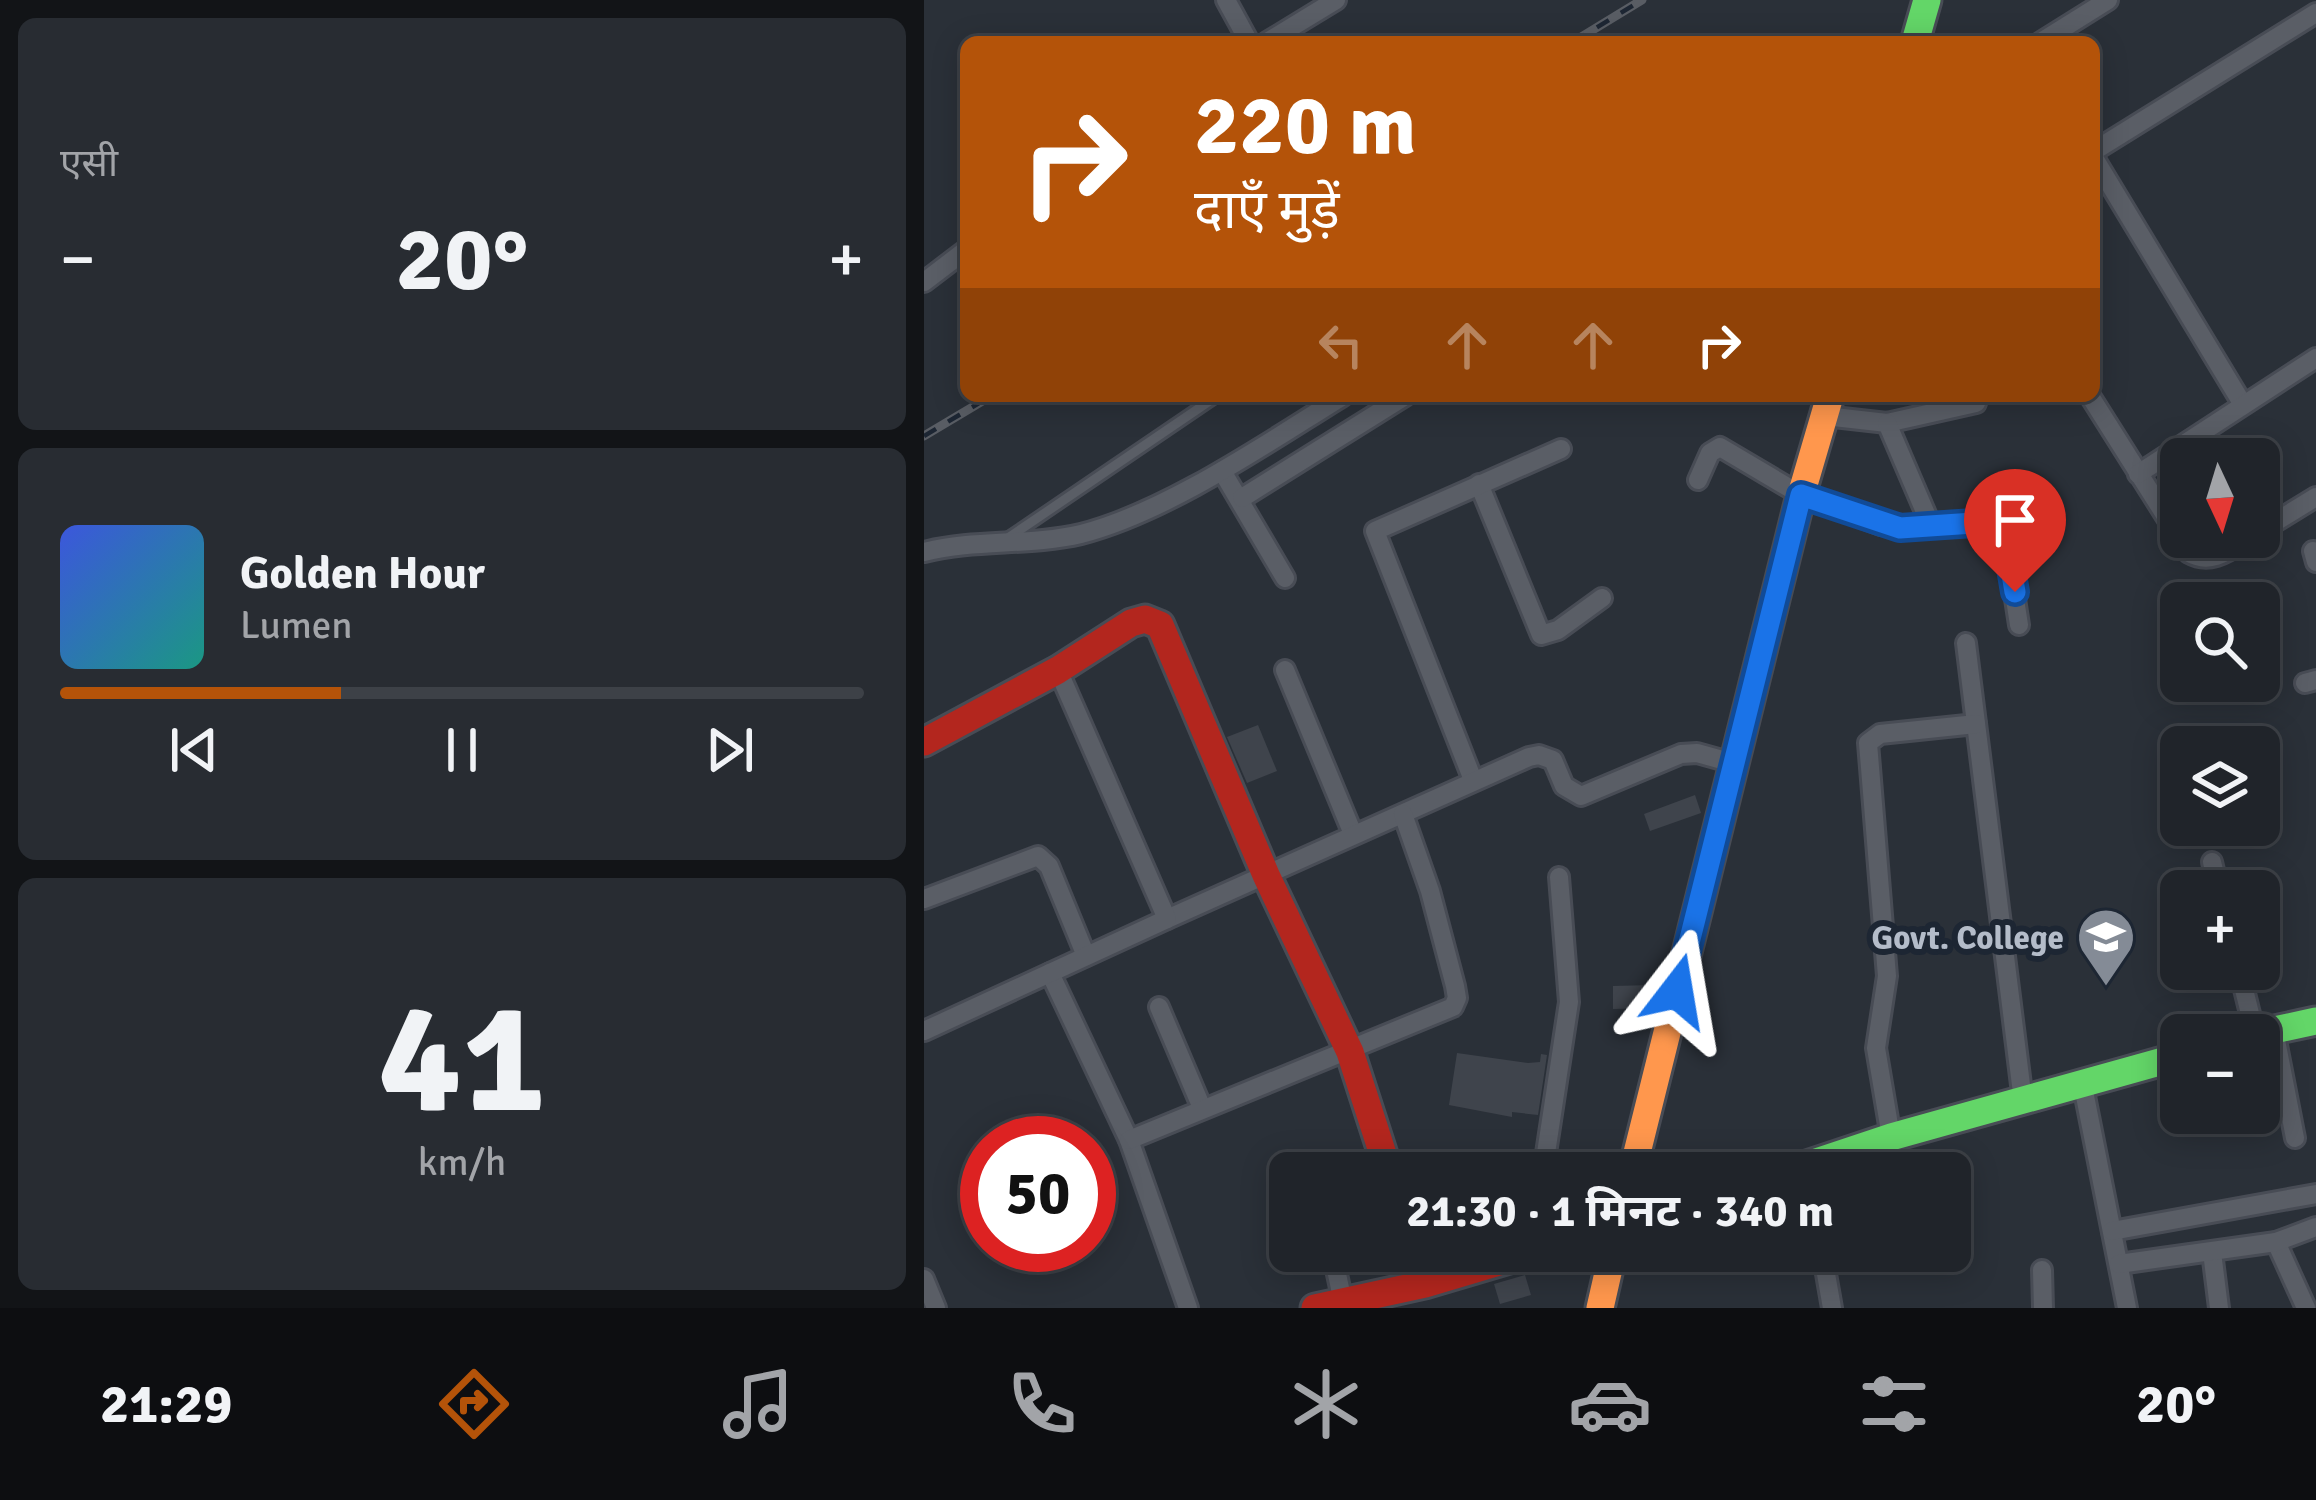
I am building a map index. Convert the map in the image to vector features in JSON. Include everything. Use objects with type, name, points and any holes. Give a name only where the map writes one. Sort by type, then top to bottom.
[{"type":"main road","points":[[1918,36],[1927,0]]},
{"type":"main road","points":[[1637,1152],[1827,406]]},
{"type":"main road","points":[[924,742],[1058,670],[1131,623],[1145,619],[1160,626],[1266,875],[1350,1052],[1382,1152]]},
{"type":"main road","points":[[2280,1029],[2316,1021]]},
{"type":"main road","points":[[1849,1152],[2160,1062]]},
{"type":"main road","points":[[1315,1308],[1410,1294],[1474,1272]]},
{"type":"main road","points":[[1600,1308],[1608,1272]]},
{"type":"street","points":[[1226,0],[1246,36]]},
{"type":"street","points":[[1277,36],[1336,0]]},
{"type":"street","points":[[2051,36],[2108,0]]},
{"type":"street","points":[[2100,150],[2316,13]]},
{"type":"street","points":[[2100,164],[2242,403]]},
{"type":"street","points":[[924,282],[960,255]]},
{"type":"street","points":[[2138,474],[2316,358]]},
{"type":"street","points":[[924,552],[1078,535],[1109,525],[1222,471],[1333,402]]},
{"type":"street","points":[[1242,498],[1395,402]]},
{"type":"street","points":[[2094,402],[2160,508]]},
{"type":"street","points":[[1827,406],[1887,423],[1976,403]]},
{"type":"street","points":[[1887,423],[1932,528]]},
{"type":"street","points":[[1698,480],[1710,453],[1720,447],[1801,495],[1881,525],[1932,528],[2003,521],[2019,625]]},
{"type":"street","points":[[1473,780],[1374,533],[1561,449]]},
{"type":"street","points":[[1222,471],[1285,578]]},
{"type":"street","points":[[1479,484],[1541,635],[1558,630],[1602,598]]},
{"type":"street","points":[[2280,519],[2316,497]]},
{"type":"street","points":[[1966,643],[2023,1101]]},
{"type":"street","points":[[1058,670],[1167,919]]},
{"type":"street","points":[[1285,670],[1353,834]]},
{"type":"street","points":[[1891,1137],[1876,1048],[1887,976],[1868,742],[1880,734],[1976,724]]},
{"type":"street","points":[[924,1031],[1473,780],[1539,755],[1553,760],[1564,786],[1580,796],[1681,754],[1697,753],[1733,763]]},
{"type":"street","points":[[1129,1140],[1453,1007],[1457,998],[1430,891],[1403,814]]},
{"type":"street","points":[[924,899],[1038,856],[1049,866],[1087,956]]},
{"type":"street","points":[[2212,862],[2214,870]]},
{"type":"street","points":[[1546,1152],[1569,1002],[1559,877]]},
{"type":"street","points":[[1050,973],[1129,1140],[1188,1308]]},
{"type":"street","points":[[1159,1007],[1202,1108]]},
{"type":"street","points":[[2083,1086],[2127,1308]]},
{"type":"street","points":[[2280,1093],[2295,1138]]},
{"type":"street","points":[[2112,1231],[2316,1194]]},
{"type":"street","points":[[2119,1264],[2276,1242],[2316,1227]]},
{"type":"street","points":[[2276,1242],[2306,1308]]},
{"type":"street","points":[[2212,1252],[2219,1308]]},
{"type":"street","points":[[2042,1270],[2043,1308]]},
{"type":"street","points":[[1337,1272],[1343,1302]]},
{"type":"street","points":[[1826,1272],[1832,1308]]},
{"type":"street","points":[[924,1279],[936,1308]]},
{"type":"lane","points":[[1004,542],[1208,402]]},
{"type":"building","points":[[1258,725],[1277,771],[1247,783],[1227,737]]},
{"type":"building","points":[[1695,795],[1701,813],[1650,831],[1644,814]]},
{"type":"building","points":[[1653,985],[1653,1008],[1613,1009],[1613,986]]},
{"type":"building","points":[[1457,1053],[1528,1063],[1540,1062],[1541,1054],[1547,1055],[1538,1115],[1512,1112],[1512,1117],[1449,1105]]},
{"type":"building","points":[[1525,1275],[1531,1295],[1500,1304],[1494,1284]]},
{"type":"railway","points":[[1583,36],[1642,0]]},
{"type":"railway","points":[[924,436],[981,402]]},
{"type":"traffic: fast","points":[[1917,36],[1927,0]]},
{"type":"traffic: fast","points":[[2280,1029],[2316,1021]]},
{"type":"traffic: fast","points":[[1846,1152],[2160,1062]]},
{"type":"traffic: slow","points":[[1637,1152],[1828,402]]},
{"type":"traffic: slow","points":[[1600,1308],[1608,1272]]},
{"type":"traffic: jam","points":[[924,742],[1058,670],[1131,623],[1145,619],[1160,625],[1266,875],[1350,1052],[1382,1152]]},
{"type":"traffic: jam","points":[[1315,1308],[1465,1272]]},
{"type":"place","name":"Govt. College","points":[[2106,988]]},
{"type":"route","points":[[1677,991],[1801,495],[1900,528],[2003,521],[2015,592]]}]
